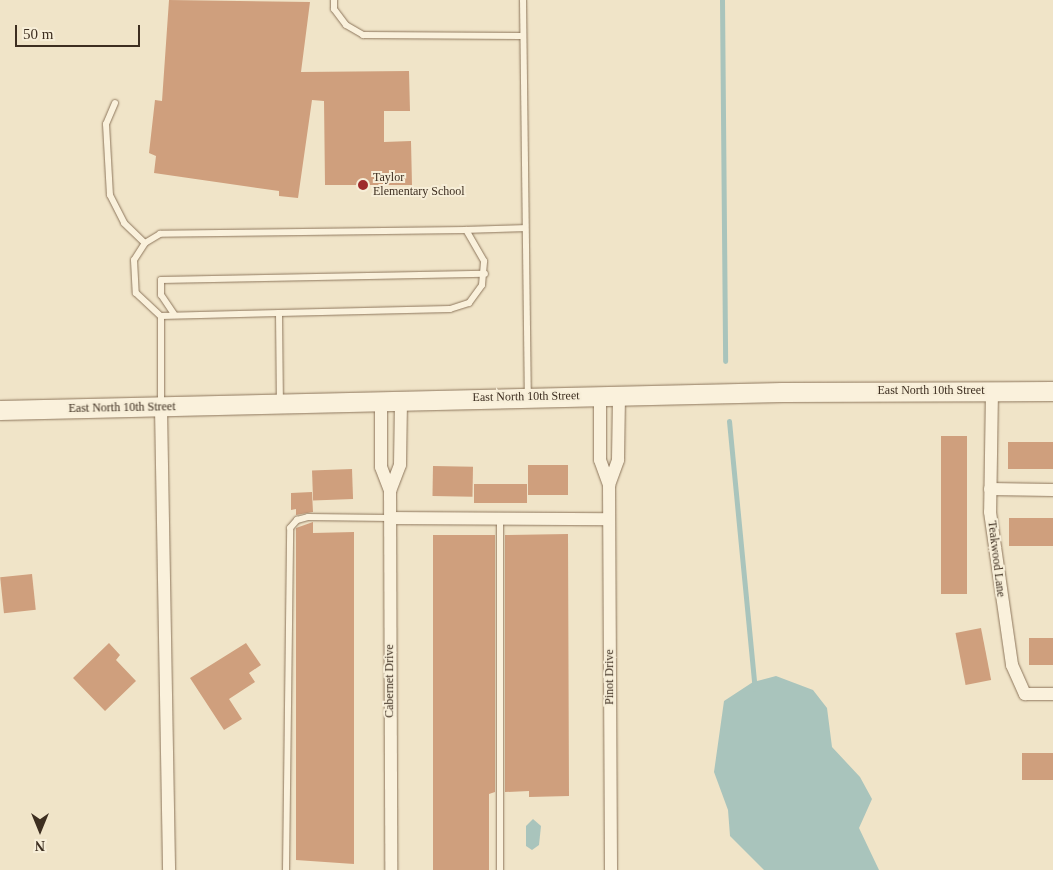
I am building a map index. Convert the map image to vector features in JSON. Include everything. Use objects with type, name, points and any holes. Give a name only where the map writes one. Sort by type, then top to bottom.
[{"type":"main road","name":"East North 10th Street","points":[[0,410],[162,408],[528,397],[1053,391]]},
{"type":"street","name":"Teakwood Lane","points":[[992,391],[990,489],[996,570],[1012,665],[1025,694],[1053,694]]},
{"type":"street","name":"Pinot Drive","points":[[609,485],[600,460],[610,396]]},
{"type":"street","name":"Pinot Drive","points":[[610,396],[618,460],[609,485],[611,870]]},
{"type":"street","name":"Cabernet Drive","points":[[390,491],[400,465],[401,400]]},
{"type":"street","name":"Cabernet Drive","points":[[380,401],[382,466],[390,491],[391,870]]},
{"type":"street","points":[[162,408],[169,870]]},
{"type":"street","points":[[990,489],[1053,490]]},
{"type":"street","points":[[390,518],[609,518]]},
{"type":"lane","points":[[334,0],[334,9],[346,25],[363,35],[521,36]]},
{"type":"lane","points":[[523,0],[521,36],[528,397]]},
{"type":"lane","points":[[115,103],[106,124],[110,195],[124,224],[146,243]]},
{"type":"lane","points":[[162,408],[161,316],[136,293],[134,260],[146,243],[160,234],[525,228]]},
{"type":"lane","points":[[161,316],[174,314],[450,309],[469,303],[485,274],[478,246],[466,230]]},
{"type":"lane","points":[[174,314],[161,295],[161,280],[485,274]]},
{"type":"lane","points":[[279,313],[280,404]]},
{"type":"lane","points":[[286,870],[290,528],[297,520],[308,517],[390,518]]},
{"type":"lane","points":[[500,518],[500,870]]},
{"type":"water","points":[[776,676],[813,690],[827,708],[832,747],[860,777],[872,799],[859,828],[879,870],[764,870],[730,836],[728,810],[714,772],[724,701],[753,682]]},
{"type":"water","points":[[533,819],[541,826],[539,845],[532,850],[526,846],[526,826]]},
{"type":"building","points":[[169,0],[310,2],[301,72],[409,71],[410,111],[384,111],[384,142],[411,141],[412,185],[325,185],[324,101],[312,100],[298,198],[279,196],[279,191],[154,173],[156,156],[149,153],[155,100],[162,101]]},
{"type":"building","points":[[941,436],[967,436],[967,594],[941,594]]},
{"type":"building","points":[[1008,442],[1053,442],[1053,469],[1008,469]]},
{"type":"building","points":[[528,465],[568,465],[568,495],[528,495]]},
{"type":"building","points":[[433,466],[473,467],[472,497],[432,496]]},
{"type":"building","points":[[352,469],[353,499],[313,500],[312,470]]},
{"type":"building","points":[[474,484],[527,484],[527,503],[474,503]]},
{"type":"building","points":[[312,492],[313,512],[296,515],[296,509],[291,510],[291,493]]},
{"type":"building","points":[[1009,518],[1053,518],[1053,546],[1009,546]]},
{"type":"building","points":[[313,522],[313,533],[354,532],[354,864],[296,860],[296,528]]},
{"type":"building","points":[[568,534],[569,796],[529,797],[529,791],[505,792],[505,535]]},
{"type":"building","points":[[433,535],[495,535],[495,792],[489,794],[489,870],[433,870]]},
{"type":"building","points":[[32,574],[36,610],[4,613],[0,577]]},
{"type":"building","points":[[981,628],[991,680],[966,685],[955,633]]},
{"type":"building","points":[[1029,638],[1053,638],[1053,665],[1029,665]]},
{"type":"building","points":[[109,643],[120,655],[116,660],[136,681],[105,711],[73,678]]},
{"type":"building","points":[[246,643],[261,665],[249,673],[255,682],[229,699],[242,719],[224,730],[190,678]]},
{"type":"building","points":[[1022,753],[1053,753],[1053,780],[1022,780]]},
{"type":"waterway","points":[[722,0],[725,361]]},
{"type":"waterway","points":[[729,421],[755,689]]},
{"type":"place","name":"Taylor Elementary School","points":[[363,185]]}]
